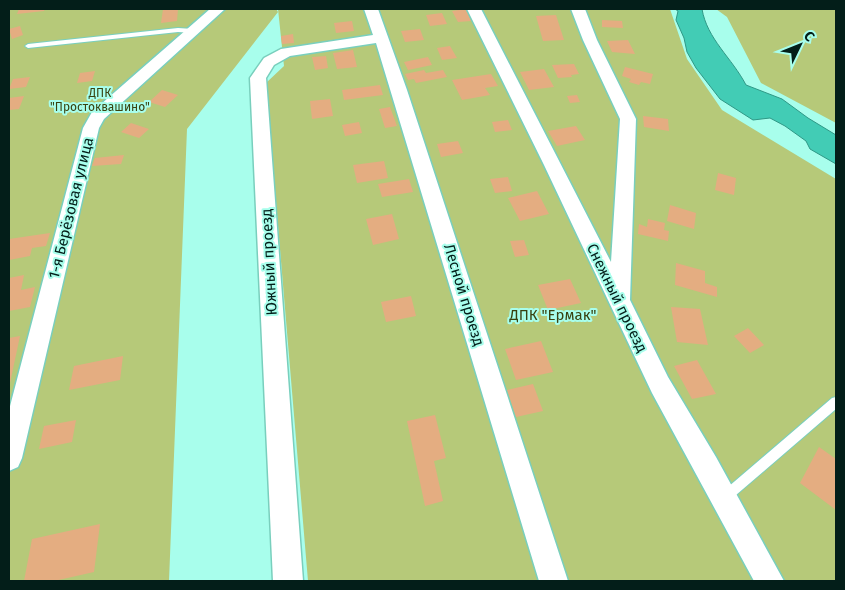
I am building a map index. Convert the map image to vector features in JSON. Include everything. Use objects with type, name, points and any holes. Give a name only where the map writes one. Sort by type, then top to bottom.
[{"type":"street","name":"1-я Берёзовая улица","points":[[9,458],[15,411],[91,128],[98,116],[218,9]]},
{"type":"street","name":"Лесной проезд","points":[[376,9],[381,38],[554,581]]},
{"type":"street","name":"Снежный проезд","points":[[474,9],[553,165],[660,385],[770,581]]},
{"type":"street","points":[[578,9],[590,40],[624,108],[628,120],[619,302]]},
{"type":"street","name":"Южный проезд","points":[[288,581],[258,78],[263,66],[272,58],[286,52],[381,38]]},
{"type":"lane","points":[[28,46],[178,30],[193,31]]},
{"type":"lane","points":[[725,498],[836,402]]},
{"type":"green space","name":"ДПК \"Простоквашино\"","points":[[9,9],[276,9],[278,12],[187,129],[169,581],[9,581]]},
{"type":"green space","name":"ДПК \"Ермак\"","points":[[278,9],[670,9],[687,59],[722,110],[836,179],[836,581],[308,581],[266,83],[284,66]]},
{"type":"green space","points":[[716,9],[836,9],[836,123],[761,83],[727,17]]},
{"type":"shaded area","points":[[675,9],[702,9],[714,39],[746,85],[782,99],[836,135],[836,164],[810,149],[806,141],[785,126],[770,118],[753,120],[720,99],[696,68],[687,52],[684,38],[676,20],[678,11]]},
{"type":"building","points":[[19,9],[45,9],[44,11],[17,14]]},
{"type":"building","points":[[163,9],[178,9],[177,21],[161,23]]},
{"type":"building","points":[[466,9],[471,21],[458,22],[452,11]]},
{"type":"building","points":[[442,13],[447,24],[430,26],[426,15]]},
{"type":"building","points":[[556,15],[564,40],[543,41],[536,16]]},
{"type":"building","points":[[602,20],[622,21],[623,28],[602,27]]},
{"type":"building","points":[[352,21],[354,31],[336,33],[334,23]]},
{"type":"building","points":[[20,26],[23,35],[12,39],[9,29]]},
{"type":"building","points":[[420,29],[424,40],[405,42],[401,31]]},
{"type":"building","points":[[293,34],[294,43],[282,44],[281,36]]},
{"type":"building","points":[[628,40],[635,54],[612,52],[607,41]]},
{"type":"building","points":[[450,46],[457,58],[442,60],[437,48]]},
{"type":"building","points":[[353,50],[357,67],[337,69],[333,53]]},
{"type":"building","points":[[326,56],[328,68],[315,70],[312,57]]},
{"type":"building","points":[[428,57],[432,65],[408,70],[404,62]]},
{"type":"building","points":[[574,64],[579,74],[571,75],[572,77],[558,78],[552,65]]},
{"type":"building","points":[[625,67],[653,74],[650,84],[641,82],[639,85],[629,82],[631,79],[622,76]]},
{"type":"building","points":[[544,69],[554,87],[529,90],[520,72]]},
{"type":"building","points":[[424,70],[426,73],[443,70],[447,77],[416,83],[414,79],[408,80],[405,74]]},
{"type":"building","points":[[95,71],[92,81],[77,83],[80,73]]},
{"type":"building","points":[[491,74],[498,86],[485,88],[490,95],[462,100],[452,80]]},
{"type":"building","points":[[30,77],[26,87],[9,89],[13,79]]},
{"type":"building","points":[[380,85],[383,95],[344,100],[342,90]]},
{"type":"building","points":[[162,90],[178,95],[165,107],[149,102]]},
{"type":"building","points":[[577,95],[580,102],[570,103],[567,96]]},
{"type":"building","points":[[24,96],[19,109],[9,110],[9,98]]},
{"type":"building","points":[[330,99],[333,116],[312,119],[310,101]]},
{"type":"building","points":[[390,107],[397,126],[385,128],[379,109]]},
{"type":"building","points":[[643,116],[668,119],[669,131],[644,127]]},
{"type":"building","points":[[508,120],[512,130],[495,132],[492,122]]},
{"type":"building","points":[[359,122],[362,133],[345,136],[342,125]]},
{"type":"building","points":[[131,123],[149,129],[139,138],[121,132]]},
{"type":"building","points":[[576,126],[585,140],[557,146],[548,131]]},
{"type":"building","points":[[458,141],[463,153],[441,157],[437,144]]},
{"type":"building","points":[[124,155],[121,164],[92,166],[95,158]]},
{"type":"building","points":[[384,161],[388,178],[357,183],[353,165]]},
{"type":"building","points":[[718,173],[736,178],[734,195],[715,190]]},
{"type":"building","points":[[508,177],[512,191],[495,193],[490,179]]},
{"type":"building","points":[[409,179],[413,192],[382,197],[378,184]]},
{"type":"building","points":[[537,191],[549,214],[520,221],[508,198]]},
{"type":"building","points":[[670,205],[696,213],[694,229],[667,221]]},
{"type":"building","points":[[392,214],[399,239],[373,245],[366,219]]},
{"type":"building","points":[[648,219],[665,223],[664,230],[669,231],[668,241],[638,234],[639,224],[647,227]]},
{"type":"building","points":[[50,233],[46,246],[32,248],[30,256],[9,260],[9,239]]},
{"type":"building","points":[[524,240],[529,255],[515,257],[510,241]]},
{"type":"building","points":[[676,263],[705,271],[705,283],[717,287],[717,297],[675,285]]},
{"type":"building","points":[[24,275],[21,290],[35,287],[30,307],[9,311],[9,278]]},
{"type":"building","points":[[570,279],[581,303],[548,310],[538,285]]},
{"type":"building","points":[[411,296],[416,316],[386,322],[381,302]]},
{"type":"building","points":[[671,307],[700,309],[708,345],[677,342]]},
{"type":"building","points":[[748,328],[764,345],[750,353],[734,336]]},
{"type":"building","points":[[20,336],[10,383],[9,383],[9,338]]},
{"type":"building","points":[[541,341],[553,372],[516,380],[505,349]]},
{"type":"building","points":[[123,356],[120,380],[69,390],[74,366]]},
{"type":"building","points":[[697,360],[716,394],[692,399],[674,366]]},
{"type":"building","points":[[533,384],[543,411],[516,417],[507,390]]},
{"type":"building","points":[[435,415],[446,458],[434,461],[443,501],[425,506],[407,421]]},
{"type":"building","points":[[76,420],[72,442],[39,449],[44,426]]},
{"type":"building","points":[[819,447],[836,459],[836,510],[800,483]]},
{"type":"building","points":[[100,524],[94,572],[54,581],[24,581],[32,539]]}]
